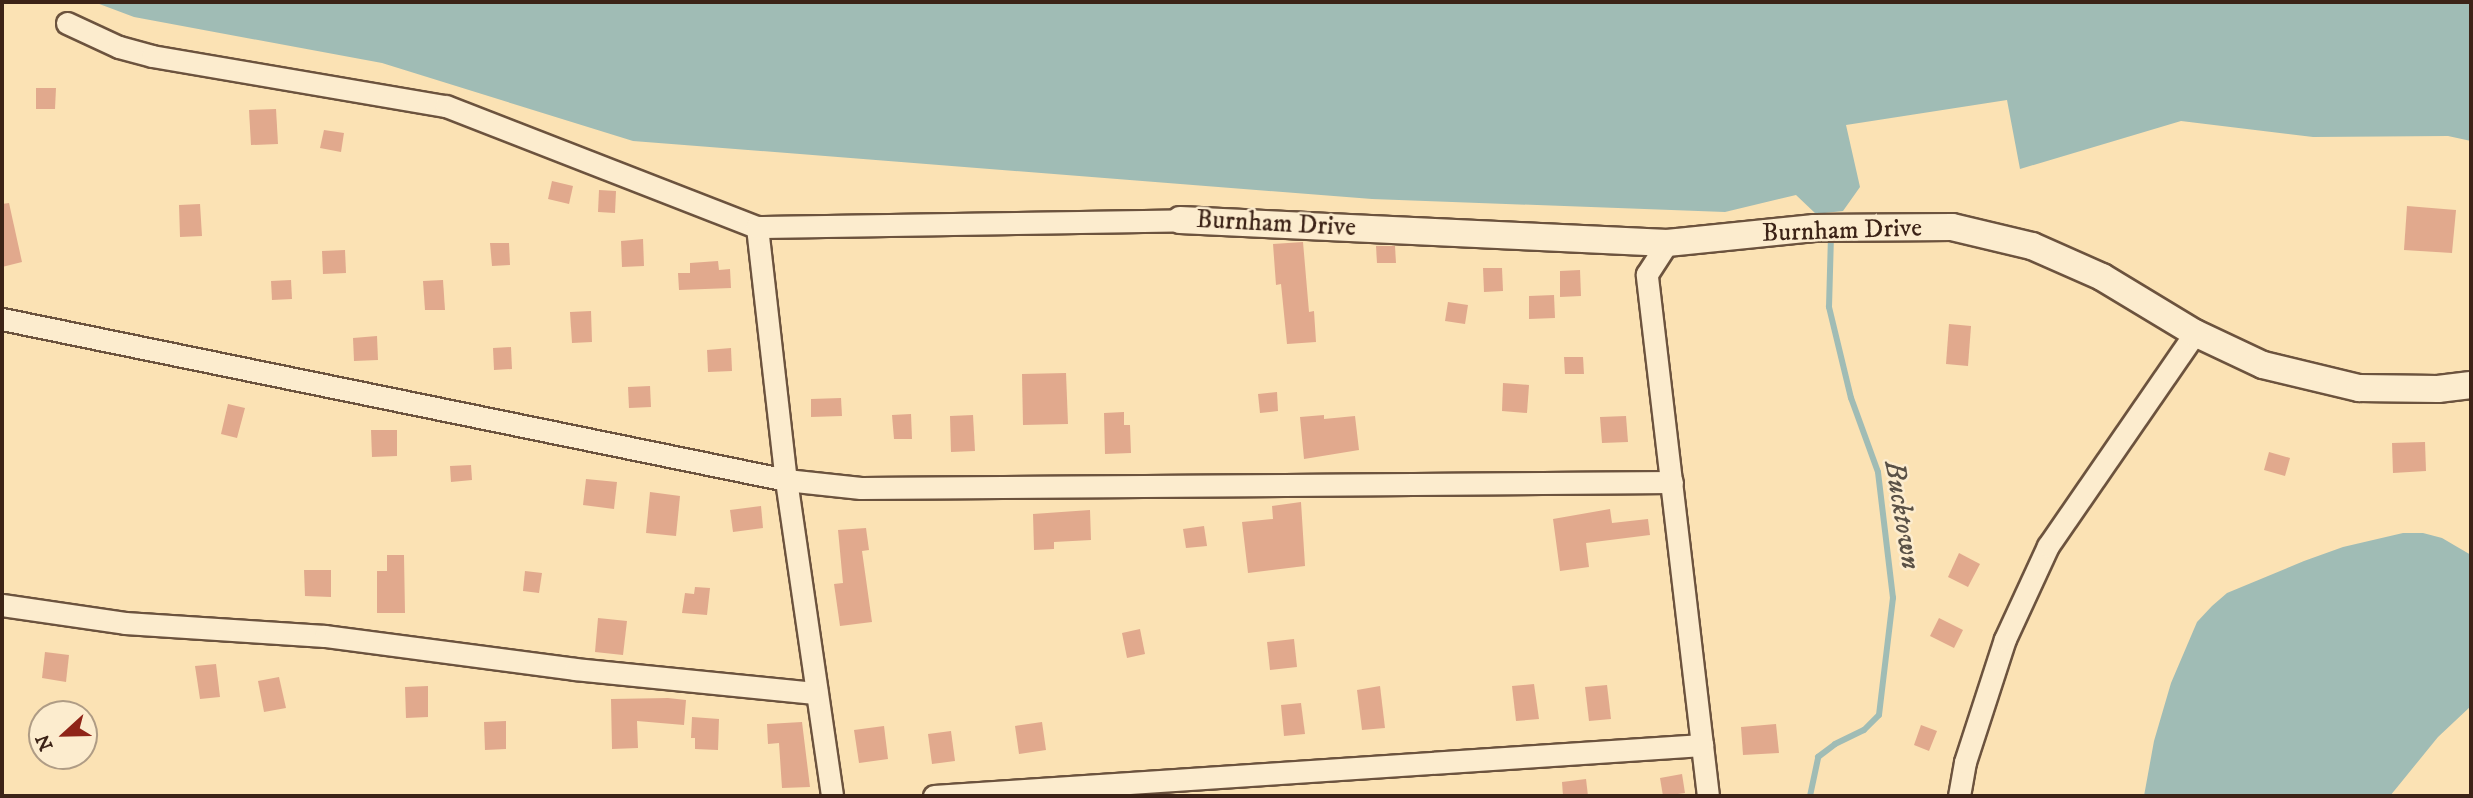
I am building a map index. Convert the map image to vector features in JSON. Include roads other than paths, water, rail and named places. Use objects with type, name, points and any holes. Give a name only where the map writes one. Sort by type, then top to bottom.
[{"type":"street","points":[[67,23],[119,47],[152,56],[446,106],[757,228],[1180,220]]},
{"type":"street","name":"Burnham Drive","points":[[1180,220],[1668,243],[1846,226],[1952,227],[2032,246],[2102,277],[2195,333],[2263,365],[2359,388],[2438,389],[2471,385]]},
{"type":"street","points":[[757,228],[786,480],[832,796]]},
{"type":"street","points":[[1668,243],[1647,274],[1709,796]]},
{"type":"street","points":[[2,319],[786,480],[861,488],[1672,482]]},
{"type":"street","points":[[1959,796],[1965,762],[2006,639],[2048,546],[2195,333]]},
{"type":"street","points":[[2,605],[125,623],[325,636],[575,669],[817,693]]},
{"type":"street","points":[[934,796],[1702,745]]},
{"type":"water","points":[[94,2],[2471,2],[2471,141],[2448,136],[2313,137],[2181,121],[2020,169],[2007,100],[1846,125],[1860,187],[1843,211],[1816,214],[1796,195],[1725,212],[1372,199],[633,141],[382,63],[134,17]]},
{"type":"water","points":[[2403,533],[2423,533],[2442,538],[2471,555],[2471,706],[2438,737],[2390,796],[2144,796],[2154,741],[2171,683],[2197,622],[2212,606],[2227,593],[2304,561],[2343,547]]},
{"type":"waterway","name":"Bucktown","points":[[1810,796],[1818,757],[1835,744],[1864,730],[1879,715],[1893,598],[1878,472],[1851,398],[1829,307],[1831,236]]}]
